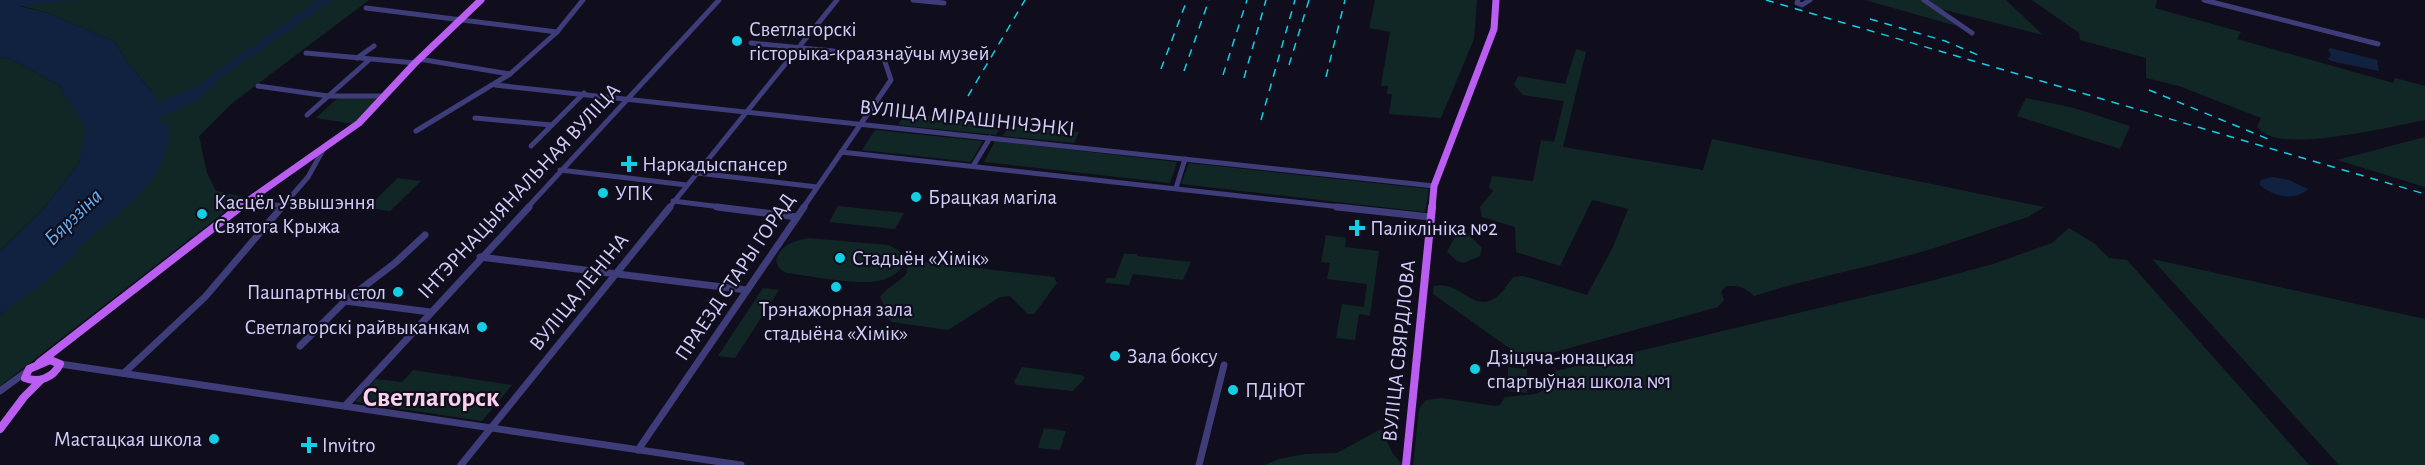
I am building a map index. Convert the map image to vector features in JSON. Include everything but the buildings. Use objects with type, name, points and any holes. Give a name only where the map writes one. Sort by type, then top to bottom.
[{"type":"main road","points":[[24,397],[28,378],[39,363],[247,201],[359,123],[417,61],[481,0]]},
{"type":"main road","name":"ВУЛІЦА СВЯРДЛОВА","points":[[1406,465],[1434,186],[1494,29],[1496,0]]},
{"type":"main road","points":[[0,429],[24,397],[43,379],[54,373],[58,351],[68,340]]},
{"type":"main road","points":[[39,363],[57,362]]},
{"type":"main road","points":[[28,378],[43,379]]},
{"type":"street","points":[[416,131],[510,74],[557,32],[584,0]]},
{"type":"street","name":"ІНТЭРНАЦЫЯНАЛЬНАЯ ВУЛІЦА","points":[[345,406],[719,0]]},
{"type":"street","name":"ВУЛІЦА ЛЕНІНА","points":[[461,465],[837,0]]},
{"type":"street","points":[[913,0],[944,3]]},
{"type":"street","points":[[1798,0],[1797,3],[1802,5],[1810,0]]},
{"type":"street","points":[[1924,0],[1972,33]]},
{"type":"street","points":[[2204,0],[2378,44]]},
{"type":"street","points":[[366,8],[557,32]]},
{"type":"street","points":[[751,43],[798,48]]},
{"type":"street","points":[[357,59],[374,46]]},
{"type":"street","name":"ПРАЕЗД СТАРЫ ГОРАД","points":[[638,450],[891,80],[884,56],[798,48]]},
{"type":"street","points":[[306,53],[369,60],[417,61],[510,74]]},
{"type":"street","points":[[307,115],[369,60]]},
{"type":"street","name":"ВУЛІЦА МІРАШНІЧЭНКІ","points":[[495,85],[1434,186]]},
{"type":"street","points":[[258,86],[328,96],[386,96]]},
{"type":"street","points":[[531,146],[584,93]]},
{"type":"street","points":[[474,118],[551,125]]},
{"type":"street","points":[[973,166],[990,138]]},
{"type":"street","points":[[124,373],[205,297],[308,177],[323,150]]},
{"type":"street","points":[[841,152],[1430,217]]},
{"type":"street","points":[[1176,188],[1185,159]]},
{"type":"street","points":[[560,170],[687,185]]},
{"type":"street","points":[[697,173],[817,187]]},
{"type":"street","points":[[247,201],[283,206]]},
{"type":"street","points":[[673,201],[797,217]]},
{"type":"street","points":[[300,346],[345,301],[425,236]]},
{"type":"street","points":[[480,257],[747,290]]},
{"type":"street","points":[[345,301],[430,312]]},
{"type":"street","points":[[57,362],[741,465]]},
{"type":"street","points":[[1199,465],[1224,365]]},
{"type":"street","points":[[54,373],[84,367]]},
{"type":"street","points":[[0,392],[28,378]]},
{"type":"green space","points":[[0,0],[369,0],[231,104],[199,136],[207,173],[216,191],[244,197],[0,386],[0,315],[68,261],[79,247],[156,121],[152,92],[127,62],[115,42],[48,13]]},
{"type":"green space","points":[[1375,0],[1477,0],[1474,39],[1441,118],[1389,114],[1392,94],[1387,94],[1388,86],[1381,86],[1390,32],[1369,28]]},
{"type":"green space","points":[[1865,0],[1923,0],[1957,26]]},
{"type":"green space","points":[[1928,0],[2006,0],[2043,35],[1941,9]]},
{"type":"green space","points":[[2032,0],[2157,0],[2155,8],[2241,32],[2237,39],[2393,83],[2395,78],[2425,86],[2425,120],[2368,132],[2322,138],[2282,139],[2268,135],[2257,127],[2261,118],[2179,86],[2146,78],[2146,58],[2080,40],[2079,33]]},
{"type":"green space","points":[[1576,49],[1586,52],[1563,147],[1703,170],[1712,139],[2044,207],[2028,217],[1929,250],[1754,296],[1741,287],[1726,286],[1721,292],[1724,300],[1718,307],[1526,360],[1433,294],[1434,286],[1444,285],[1483,302],[1490,301],[1499,295],[1514,277],[1523,276],[1587,295],[1613,247],[1628,209],[1593,200],[1560,266],[1516,252],[1515,227],[1482,217],[1480,207],[1493,191],[1489,187],[1492,176],[1533,181],[1541,140],[1554,142],[1564,101],[1523,95],[1514,85],[1518,76],[1565,84]]},
{"type":"green space","points":[[0,57],[10,59],[59,85],[87,128],[79,163],[43,209],[0,251]]},
{"type":"green space","points":[[340,96],[379,97],[354,124],[316,118]]},
{"type":"green space","points":[[2026,98],[2074,108],[2130,126],[2120,149],[2017,116]]},
{"type":"green space","points":[[905,114],[1003,123],[996,135],[898,125]]},
{"type":"green space","points":[[1010,124],[1079,132],[1074,143],[1003,136]]},
{"type":"green space","points":[[875,130],[983,141],[971,162],[862,150]]},
{"type":"green space","points":[[2425,137],[2425,187],[2337,160]]},
{"type":"green space","points":[[995,141],[1177,162],[1170,183],[984,162]]},
{"type":"green space","points":[[1189,163],[1429,189],[1425,212],[1181,184]]},
{"type":"green space","points":[[398,178],[421,181],[390,211],[367,208]]},
{"type":"green space","points":[[838,206],[904,213],[895,229],[829,222]]},
{"type":"green space","points":[[2069,228],[2095,244],[2109,258],[2127,260],[2309,465],[1413,465],[1419,409],[1426,400],[1442,398],[1500,405],[1505,397],[1536,394],[1550,387],[1556,371],[1923,283],[1993,264],[2052,243]]},
{"type":"green space","points":[[1465,231],[1482,248],[1480,256],[1464,263],[1457,261],[1447,252],[1456,234]]},
{"type":"green space","points":[[1326,235],[1346,238],[1345,247],[1379,251],[1370,316],[1359,314],[1355,340],[1336,338],[1342,304],[1364,307],[1367,284],[1327,279],[1330,263],[1321,262]]},
{"type":"green space","name":"Стадыён «Хімік»","points":[[809,238],[888,245],[897,250],[904,260],[899,271],[893,275],[886,279],[869,282],[786,273],[779,268],[776,261],[784,247]]},
{"type":"green space","points":[[1124,254],[1191,262],[1183,280],[1133,274],[1129,285],[1105,283],[1107,278],[1115,278]]},
{"type":"green space","points":[[2152,259],[2425,319],[2425,465],[2339,465]]},
{"type":"green space","points":[[908,260],[1054,277],[1057,283],[1034,314],[1028,314],[1010,296],[1000,297],[948,330],[892,322],[883,313],[885,307],[880,297],[907,273]]},
{"type":"green space","points":[[763,288],[779,290],[735,358],[718,356]]},
{"type":"green space","points":[[1022,367],[1082,375],[1085,378],[1073,391],[1017,385],[1014,382]]},
{"type":"green space","points":[[1508,367],[1527,369],[1527,393],[1508,391]]},
{"type":"green space","points":[[413,370],[512,385],[482,421],[355,402],[376,379],[402,382]]},
{"type":"green space","points":[[1044,428],[1066,431],[1060,450],[1038,448]]},
{"type":"green space","points":[[1381,429],[1393,454],[1403,465],[1265,465],[1279,459],[1305,454],[1337,453]]},
{"type":"water","name":"Бярэзіна","points":[[0,0],[77,0],[19,6],[48,13],[115,42],[158,103],[203,84],[214,73],[318,0],[333,0],[224,75],[197,100],[157,120],[170,126],[167,147],[160,166],[150,181],[125,208],[95,233],[60,268],[0,315],[0,251],[43,209],[79,163],[86,128],[59,85],[10,59],[0,57]]},
{"type":"water","points":[[2330,48],[2377,60],[2379,71],[2331,61],[2328,59],[2331,55],[2328,50]]},
{"type":"water","points":[[2272,177],[2289,180],[2308,189],[2303,193],[2290,196],[2270,192],[2259,184],[2261,180]]},
{"type":"railway","points":[[968,96],[1025,0]]},
{"type":"railway","points":[[1161,69],[1187,0]]},
{"type":"railway","points":[[1184,71],[1209,0]]},
{"type":"railway","points":[[1223,75],[1247,0]]},
{"type":"railway","points":[[1244,78],[1266,0]]},
{"type":"railway","points":[[1261,120],[1295,0]]},
{"type":"railway","points":[[1289,65],[1309,0]]},
{"type":"railway","points":[[1326,77],[1345,0]]},
{"type":"railway","points":[[1766,0],[2425,194]]},
{"type":"railway","points":[[1870,19],[1945,41],[1978,55]]},
{"type":"railway","points":[[2149,90],[2273,141]]},
{"type":"place","name":"Светлагорскі гісторыка-краязнаўчы музей","points":[[737,41]]},
{"type":"place","name":"Наркадыспансер","points":[[629,164]]},
{"type":"place","name":"УПК","points":[[603,193]]},
{"type":"place","name":"Брацкая магіла","points":[[916,197]]},
{"type":"place","name":"Касцёл Узвышэння Святога Крыжа","points":[[202,214]]},
{"type":"place","name":"Паліклініка №2","points":[[1357,228]]},
{"type":"place","name":"Стадыён «Хімік»","points":[[840,258]]},
{"type":"place","name":"Трэнажорная зала стадыёна «Хімік»","points":[[836,287]]},
{"type":"place","name":"Пашпартны стол","points":[[398,292]]},
{"type":"place","name":"Светлагорскі райвыканкам","points":[[482,327]]},
{"type":"place","name":"Зала боксу","points":[[1115,356]]},
{"type":"place","name":"Дзіцяча-юнацкая спартыўная школа №1","points":[[1475,369]]},
{"type":"place","name":"ПДіЮТ","points":[[1233,390]]},
{"type":"place","name":"Мастацкая школа","points":[[214,439]]},
{"type":"place","name":"Invitro","points":[[309,445]]},
{"type":"district","name":"Светлагорск","points":[[431,397]]}]
